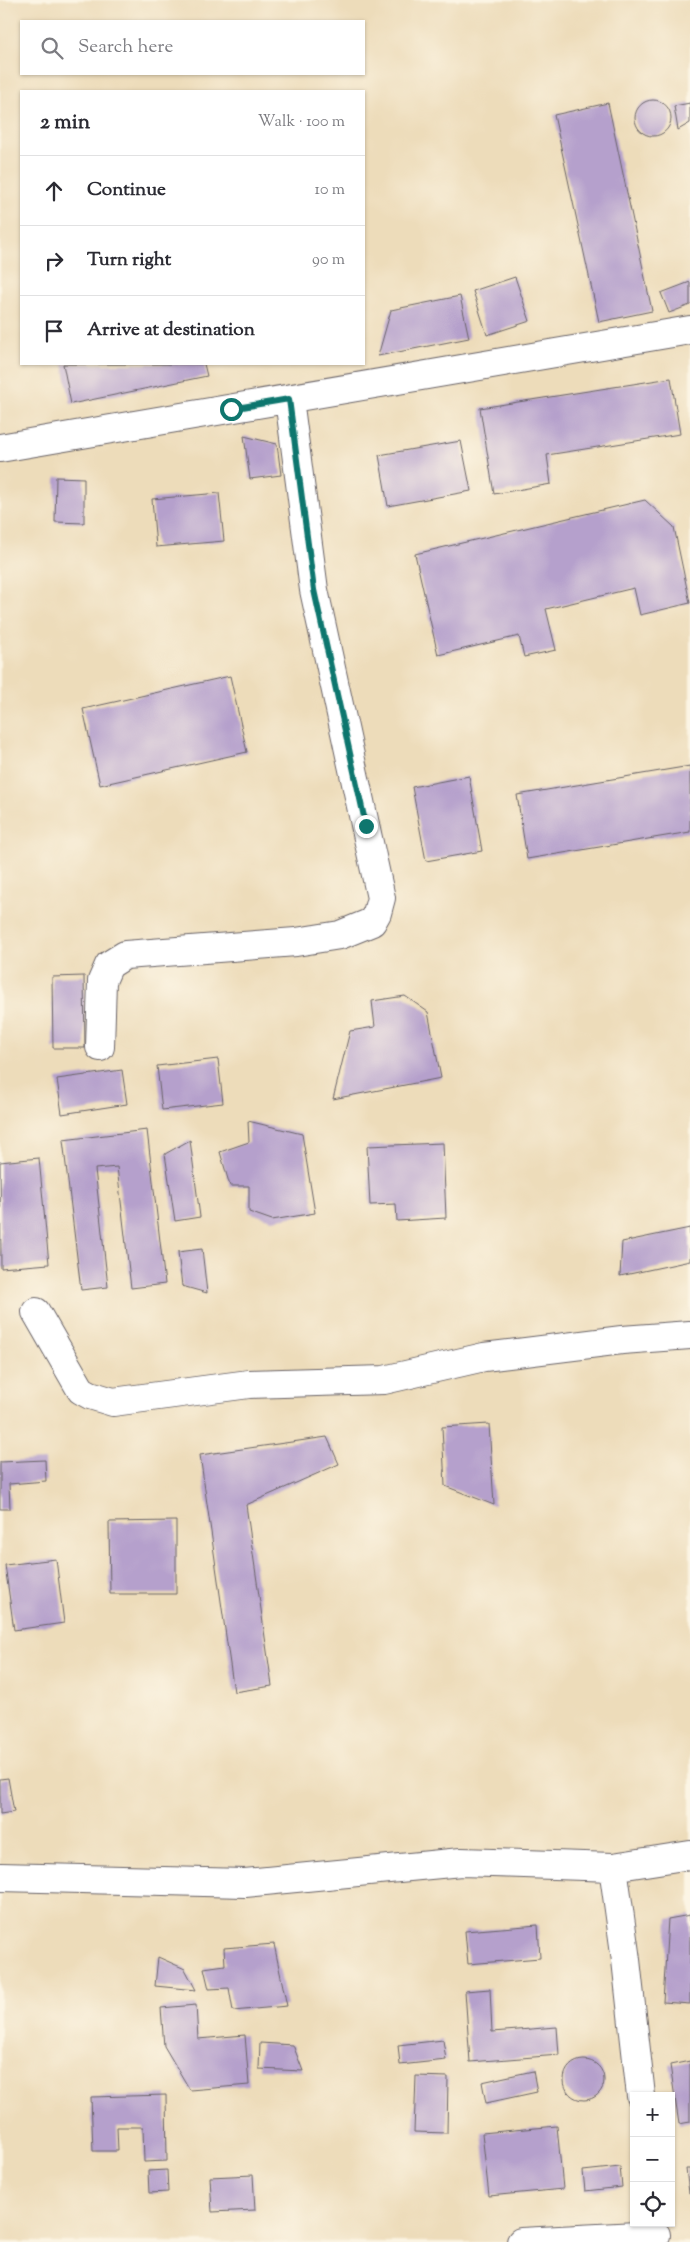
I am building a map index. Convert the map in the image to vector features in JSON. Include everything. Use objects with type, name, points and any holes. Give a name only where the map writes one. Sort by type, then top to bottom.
[{"type":"street","points":[[0,448],[690,330]]},
{"type":"street","points":[[100,1047],[102,982],[110,965],[125,955],[296,942],[340,935],[372,922],[377,913],[381,898],[314,590],[289,399]]},
{"type":"street","points":[[36,1312],[81,1390],[90,1395],[113,1402],[249,1384],[384,1380],[484,1357],[622,1340],[690,1335]]},
{"type":"street","points":[[0,1877],[245,1882],[461,1862],[613,1866],[690,1855]]},
{"type":"street","points":[[613,1866],[626,1960],[641,2092]]},
{"type":"street","points":[[521,2242],[655,2233]]},
{"type":"building","points":[[653,100],[666,105],[671,118],[666,131],[653,136],[640,131],[635,118],[640,105]]},
{"type":"building","points":[[608,103],[652,311],[599,322],[554,115]]},
{"type":"building","points":[[690,103],[690,123],[678,130],[674,106]]},
{"type":"building","points":[[515,277],[530,321],[487,335],[473,291]]},
{"type":"building","points":[[690,282],[690,305],[669,313],[661,293]]},
{"type":"building","points":[[460,296],[469,338],[378,356],[391,310]]},
{"type":"building","points":[[63,365],[204,365],[207,376],[71,404]]},
{"type":"building","points":[[671,378],[680,434],[547,455],[551,484],[494,494],[480,408]]},
{"type":"building","points":[[244,436],[277,444],[281,475],[250,479]]},
{"type":"building","points":[[461,441],[471,491],[388,506],[379,455]]},
{"type":"building","points":[[56,477],[84,478],[84,523],[55,522]]},
{"type":"building","points":[[219,493],[224,541],[156,547],[152,499]]},
{"type":"building","points":[[645,500],[674,527],[690,603],[640,615],[634,588],[546,609],[556,650],[524,657],[519,636],[438,655],[415,554]]},
{"type":"building","points":[[230,676],[247,752],[100,785],[83,709]]},
{"type":"building","points":[[690,766],[690,832],[527,859],[517,795]]},
{"type":"building","points":[[469,776],[482,851],[426,861],[412,787]]},
{"type":"building","points":[[84,976],[85,1048],[53,1048],[52,977]]},
{"type":"building","points":[[405,996],[428,1012],[441,1078],[333,1099],[350,1031],[375,1027],[372,1001]]},
{"type":"building","points":[[218,1059],[223,1103],[162,1110],[157,1066]]},
{"type":"building","points":[[122,1070],[127,1104],[62,1114],[57,1079]]},
{"type":"building","points":[[248,1121],[302,1134],[315,1213],[272,1220],[249,1212],[249,1186],[230,1186],[220,1152],[249,1142]]},
{"type":"building","points":[[147,1130],[165,1284],[131,1288],[117,1167],[95,1169],[108,1287],[81,1290],[63,1140]]},
{"type":"building","points":[[190,1140],[200,1217],[175,1221],[165,1154]]},
{"type":"building","points":[[443,1143],[446,1218],[397,1221],[396,1204],[370,1205],[367,1146]]},
{"type":"building","points":[[39,1158],[49,1264],[1,1268],[0,1162]]},
{"type":"building","points":[[690,1228],[690,1261],[620,1276],[622,1242]]},
{"type":"building","points":[[202,1249],[207,1293],[182,1286],[178,1252]]},
{"type":"building","points":[[489,1424],[494,1505],[445,1486],[442,1427]]},
{"type":"building","points":[[327,1437],[339,1464],[246,1505],[272,1686],[234,1692],[200,1455]]},
{"type":"building","points":[[45,1460],[46,1481],[9,1484],[10,1509],[0,1509],[0,1462]]},
{"type":"building","points":[[176,1521],[176,1594],[110,1594],[109,1522]]},
{"type":"building","points":[[56,1559],[64,1623],[14,1630],[5,1565]]},
{"type":"building","points":[[8,1778],[14,1812],[0,1814],[0,1779]]},
{"type":"building","points":[[690,1915],[690,2004],[663,2002],[668,1919]]},
{"type":"building","points":[[538,1925],[540,1958],[468,1964],[465,1931]]},
{"type":"building","points":[[274,1944],[287,2006],[233,2011],[229,1988],[209,1989],[204,1968],[225,1965],[224,1948]]},
{"type":"building","points":[[158,1957],[185,1969],[196,1990],[155,1986]]},
{"type":"building","points":[[490,1989],[492,2032],[557,2027],[559,2055],[470,2062],[465,1991]]},
{"type":"building","points":[[196,2005],[198,2039],[245,2035],[249,2085],[190,2090],[164,2046],[161,2008]]},
{"type":"building","points":[[443,2040],[446,2060],[400,2065],[398,2045]]},
{"type":"building","points":[[260,2043],[293,2045],[303,2071],[259,2069]]},
{"type":"building","points":[[584,2060],[598,2066],[604,2080],[598,2094],[584,2100],[570,2094],[564,2080],[570,2066]]},
{"type":"building","points":[[690,2061],[690,2122],[679,2124],[670,2065]]},
{"type":"building","points":[[533,2071],[537,2092],[486,2103],[482,2082]]},
{"type":"building","points":[[416,2076],[448,2077],[447,2133],[414,2132]]},
{"type":"building","points":[[166,2095],[167,2161],[144,2162],[143,2127],[117,2127],[118,2151],[93,2151],[91,2097]]},
{"type":"building","points":[[557,2126],[563,2189],[489,2196],[482,2133]]},
{"type":"building","points":[[620,2167],[622,2187],[585,2191],[583,2171]]},
{"type":"building","points":[[686,2169],[690,2169],[690,2193],[689,2193]]},
{"type":"building","points":[[167,2170],[168,2192],[149,2193],[148,2171]]},
{"type":"building","points":[[253,2175],[255,2210],[212,2212],[210,2177]]},
{"type":"route","points":[[231,409],[289,399],[314,590],[366,826]]}]
